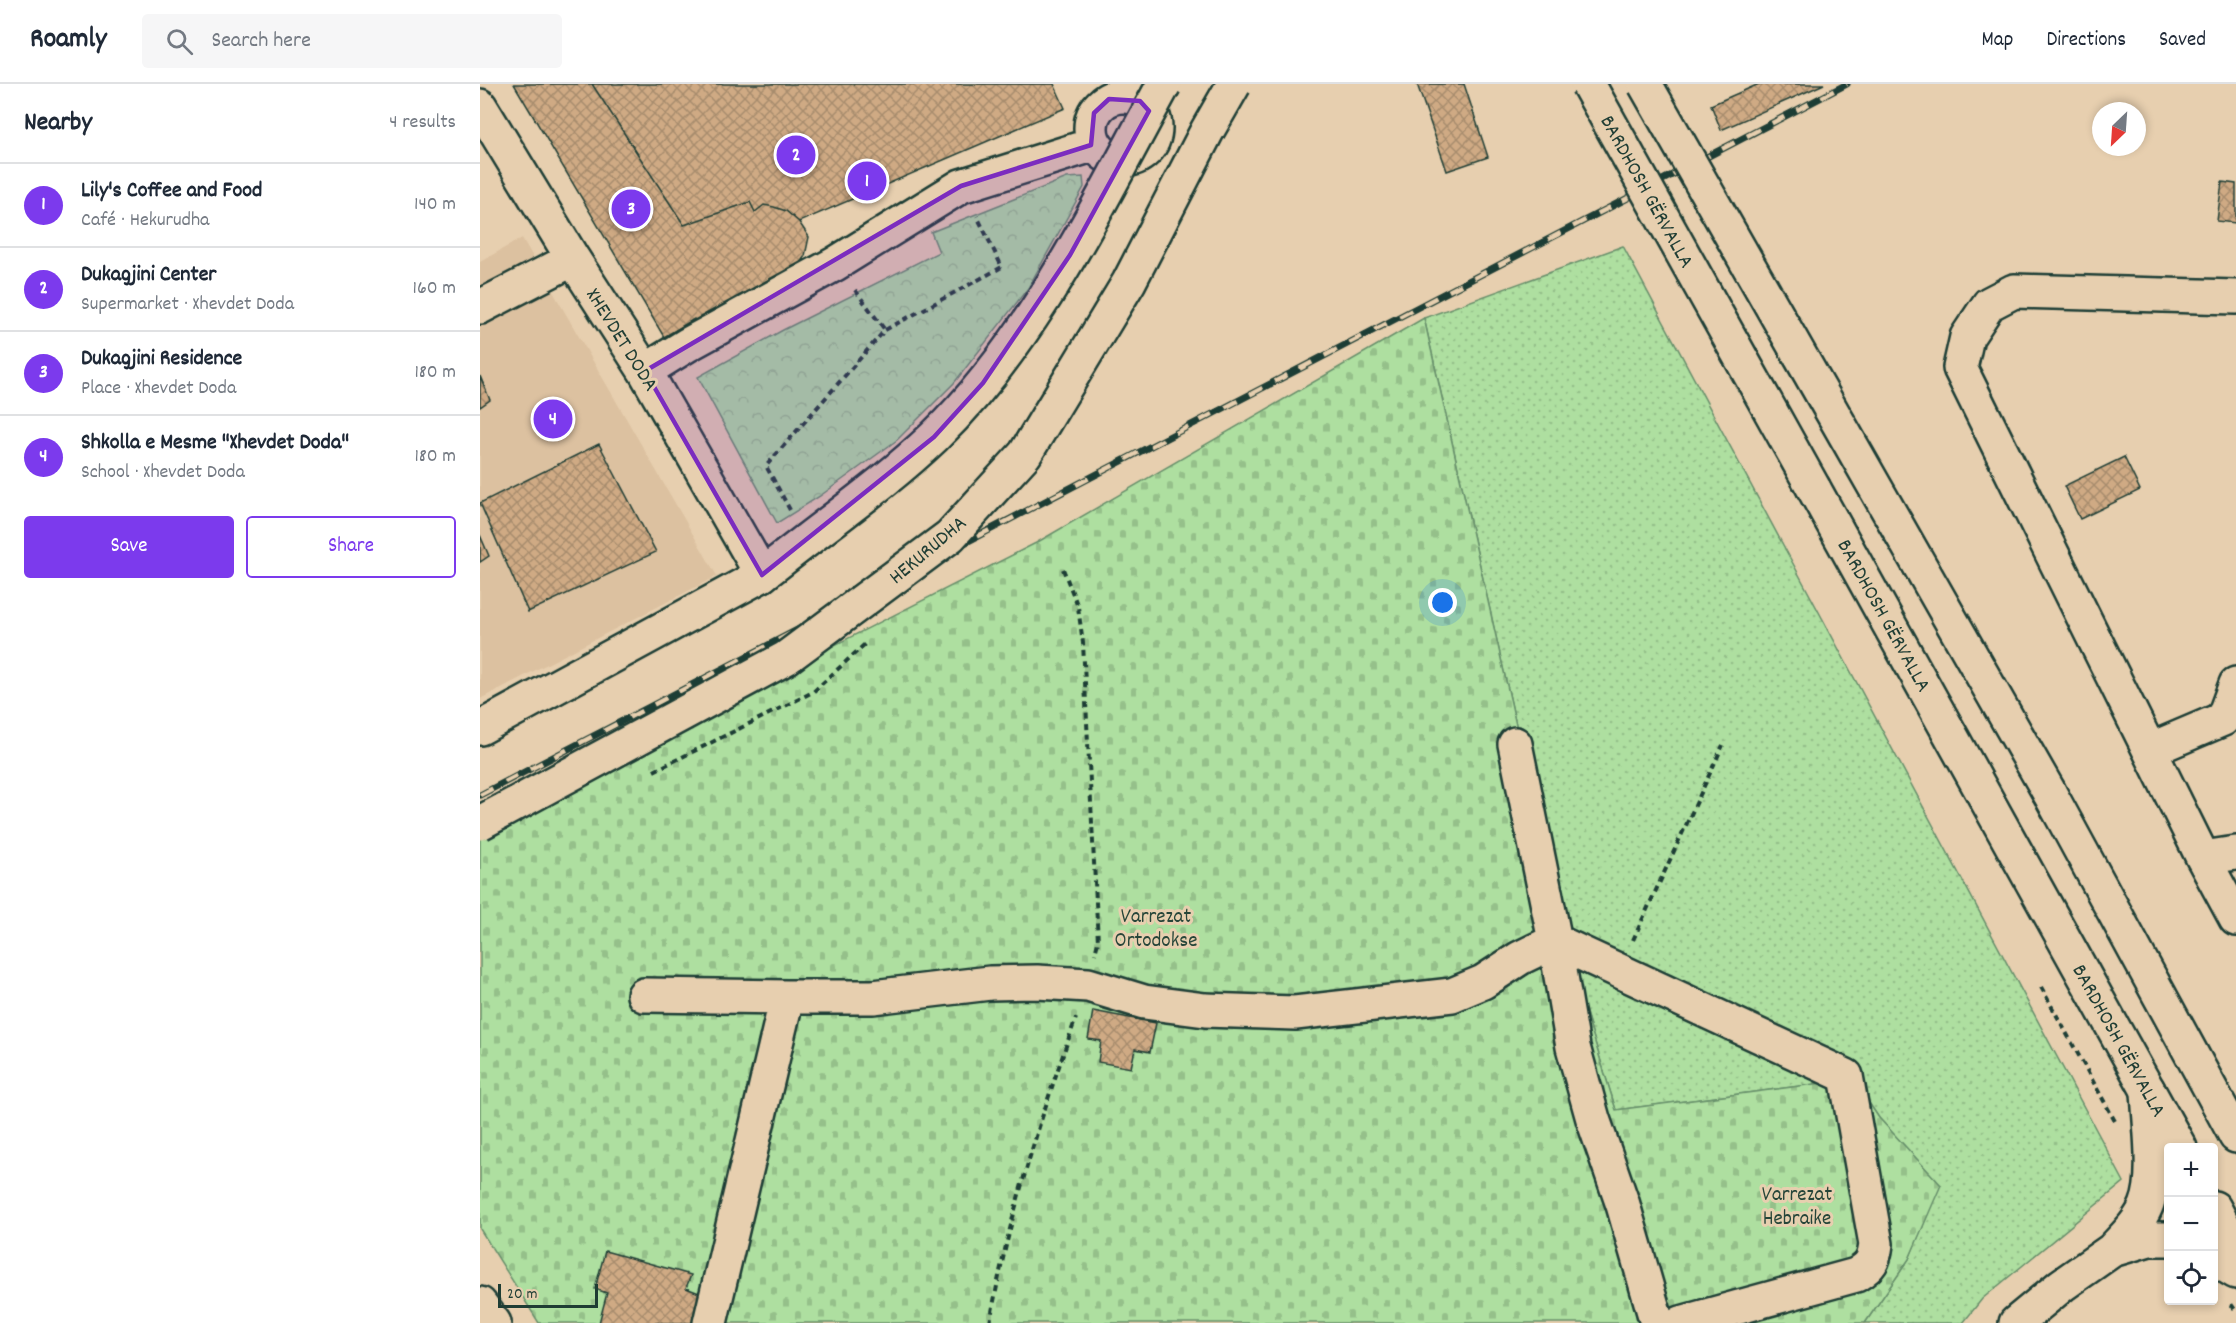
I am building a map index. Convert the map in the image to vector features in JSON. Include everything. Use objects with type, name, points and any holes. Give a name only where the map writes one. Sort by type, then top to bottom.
[{"type":"main road","name":"HEKURUDHA","points":[[480,822],[786,658],[950,536],[1025,454],[1129,282],[1234,84]]},
{"type":"main road","name":"BARDHOSH GËRVALLA","points":[[1588,84],[2177,1143]]},
{"type":"main road","points":[[1645,84],[2049,792],[2236,1136]]},
{"type":"main road","points":[[1150,90],[1148,109],[1155,128],[1148,148],[1141,155],[1120,160],[1110,158],[1095,144],[1091,134],[1094,113],[1109,99],[1130,97],[1150,90]]},
{"type":"main road","points":[[480,728],[762,575],[882,482],[934,437],[983,383],[1027,323],[1070,255],[1150,90]]},
{"type":"main road","name":"XHEVDET DODA","points":[[480,106],[573,259],[645,371],[762,575]]},
{"type":"main road","points":[[645,371],[687,345],[836,264],[961,186],[1095,144]]},
{"type":"main road","points":[[480,307],[573,259]]},
{"type":"main road","points":[[2236,297],[2014,291],[1989,304],[1966,337],[1960,368],[2203,858],[2236,919]]},
{"type":"main road","points":[[2150,750],[2223,719],[2236,684]]},
{"type":"main road","points":[[1515,744],[1555,941],[1573,1047],[1593,1119],[1623,1204],[1657,1323]]},
{"type":"main road","points":[[2203,858],[2236,853]]},
{"type":"main road","points":[[1555,941],[1846,1076],[1876,1244],[1874,1259],[1869,1267],[1856,1275],[1681,1323]]},
{"type":"main road","points":[[644,995],[873,997],[990,983],[1037,982],[1088,985],[1144,1002],[1205,1010],[1295,1013],[1452,995],[1483,982],[1520,958],[1555,941]]},
{"type":"main road","points":[[710,1323],[787,997]]},
{"type":"main road","points":[[2016,1323],[2062,1285],[2112,1250],[2136,1222],[2146,1205],[2149,1195],[2151,1161],[2148,1090]]},
{"type":"main road","points":[[2218,1215],[2236,1249]]},
{"type":"main road","points":[[2112,1250],[2149,1239],[2164,1239]]},
{"type":"main road","points":[[2218,1261],[2236,1272]]},
{"type":"main road","points":[[480,1304],[494,1323]]},
{"type":"path","points":[[807,540],[766,466],[885,330],[1002,267],[961,186]]},
{"type":"path","points":[[836,264],[885,330]]},
{"type":"path","points":[[1619,971],[1723,744]]},
{"type":"path","points":[[2042,987],[2117,1126]]},
{"type":"highlighted area","points":[[1109,99],[1140,101],[1149,111],[1070,255],[983,383],[934,437],[762,575],[645,371],[961,186],[1091,145],[1094,113]]},
{"type":"shaded area","points":[[522,238],[717,576],[480,699],[480,262]]},
{"type":"green space","points":[[1083,177],[1084,187],[1028,288],[954,383],[897,440],[820,496],[777,523],[698,377],[783,330],[939,252],[931,232],[1067,178]]},
{"type":"green space","points":[[1623,246],[2124,1182],[1982,1299],[1963,1323],[1865,1323],[1909,1259],[1940,1185],[1879,1118],[1853,1079],[1616,1110],[1568,955],[1424,318]]},
{"type":"green space","name":"Varrezat Ortodokse","points":[[1424,318],[1568,955],[1616,1110],[1853,1079],[1879,1118],[1941,1185],[1909,1259],[1865,1323],[539,1323],[480,1229],[480,825],[1036,543]]},
{"type":"building","points":[[514,84],[592,84],[684,225],[750,202],[755,212],[764,205],[774,207],[786,211],[799,222],[809,237],[805,256],[797,267],[702,330],[694,319],[664,337]]},
{"type":"building","points":[[592,84],[1054,84],[1065,108],[799,222],[786,211],[774,207],[764,205],[755,212],[750,202],[684,225]]},
{"type":"building","points":[[1417,84],[1464,84],[1488,157],[1447,171]]},
{"type":"building","points":[[1759,84],[1824,84],[1721,130],[1711,105]]},
{"type":"building","points":[[2222,182],[2236,184],[2236,223],[2217,221]]},
{"type":"building","points":[[480,376],[490,400],[480,407]]},
{"type":"building","points":[[599,444],[656,552],[528,612],[480,503]]},
{"type":"building","points":[[2124,457],[2140,490],[2080,519],[2064,486]]},
{"type":"building","points":[[480,535],[489,556],[480,562]]},
{"type":"building","points":[[1093,1011],[1156,1023],[1150,1052],[1135,1049],[1131,1068],[1098,1062],[1101,1041],[1088,1039]]},
{"type":"building","points":[[605,1251],[691,1275],[686,1288],[707,1296],[701,1323],[599,1323],[607,1293],[595,1289]]},
{"type":"railway","points":[[480,795],[1847,84]]},
{"type":"place","name":"Dukagjini Center","points":[[796,155]]},
{"type":"place","name":"Lily's Coffee and Food","points":[[867,181]]},
{"type":"place","name":"Dukagjini Residence","points":[[631,209]]},
{"type":"place","name":"Shkolla e Mesme \"Xhevdet Doda\"","points":[[553,419]]},
{"type":"park label","name":"Varrezat Hebraike","points":[[1797,1205]]}]
